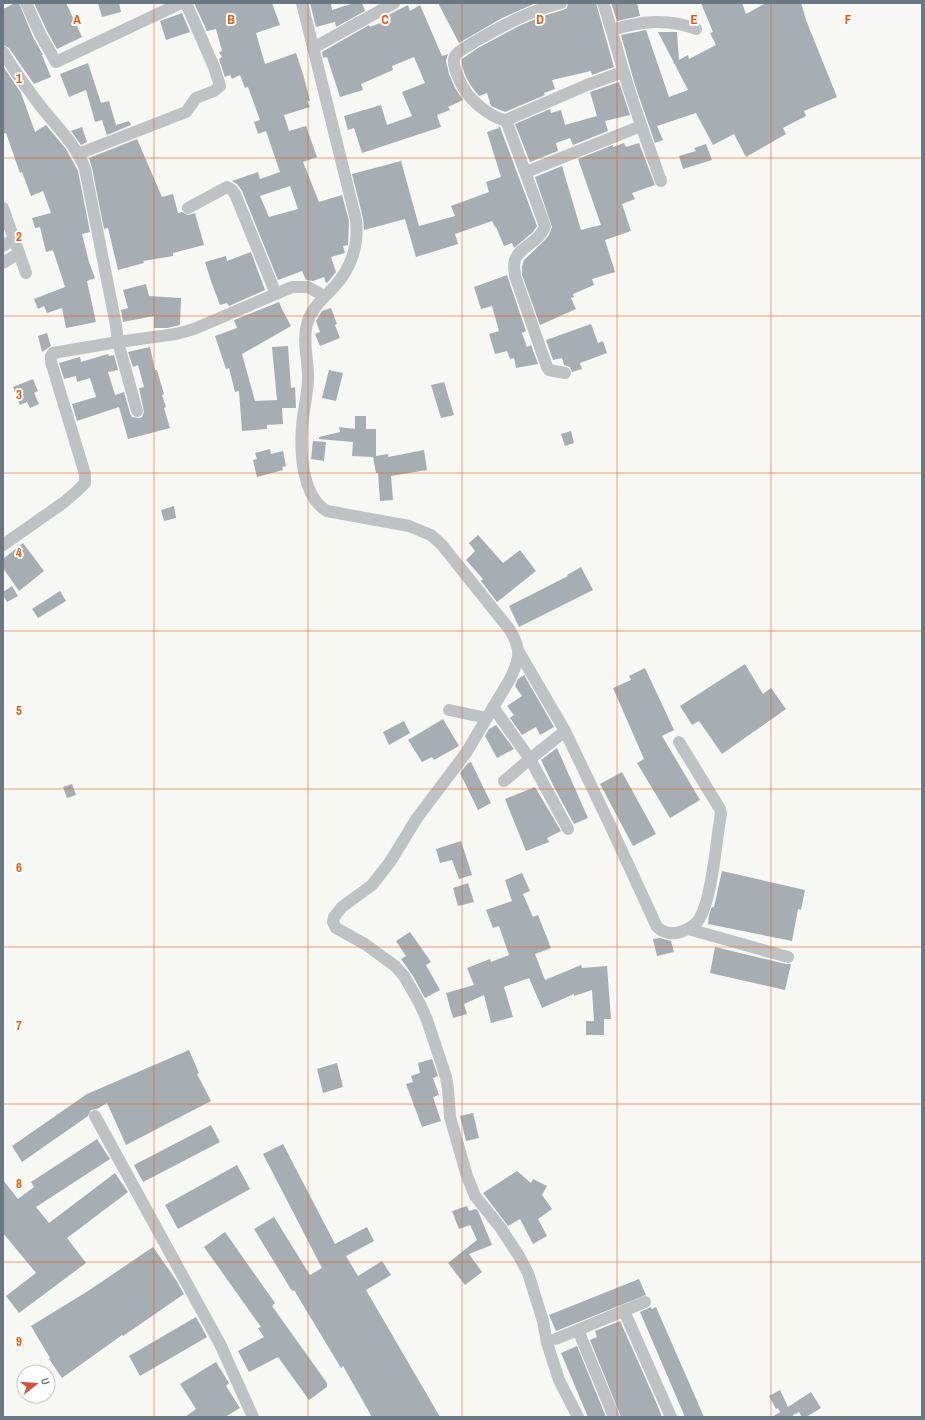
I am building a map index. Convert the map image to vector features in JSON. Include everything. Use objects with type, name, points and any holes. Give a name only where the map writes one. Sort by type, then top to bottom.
[{"type":"street","points":[[26,3],[40,34],[56,62],[181,3]]},
{"type":"street","points":[[78,154],[186,112],[196,98],[214,91],[220,86],[214,67],[186,3]]},
{"type":"street","points":[[302,3],[306,26],[313,48],[356,220],[358,236],[353,257],[340,280],[324,296],[311,314],[307,325],[306,339],[308,380],[302,426],[302,451],[304,473],[313,496],[321,507],[327,510],[409,526],[431,535],[442,545],[510,630],[517,642],[519,652],[565,731],[657,927],[663,932],[669,933],[678,933],[688,929],[697,923],[703,912],[709,894],[721,814],[720,809],[679,742]]},
{"type":"street","points":[[313,48],[394,3]]},
{"type":"street","points":[[561,3],[532,12],[501,26],[460,51],[454,58],[454,64],[457,74],[470,97],[498,119],[506,120],[587,85],[623,72]]},
{"type":"street","points":[[603,3],[623,72],[661,181]]},
{"type":"street","points":[[612,30],[629,24],[646,21],[660,21],[685,25],[696,29]]},
{"type":"street","points":[[3,52],[20,79],[78,154],[85,168],[113,309],[118,342],[137,412]]},
{"type":"street","points":[[506,120],[545,226],[542,233],[515,259],[514,266],[516,276],[546,367],[549,370],[565,373]]},
{"type":"street","points":[[526,172],[641,126]]},
{"type":"street","points":[[188,208],[227,187],[231,189],[235,194],[276,294]]},
{"type":"street","points":[[3,208],[26,273]]},
{"type":"street","points":[[3,246],[14,239]]},
{"type":"street","points":[[3,263],[18,253]]},
{"type":"street","points":[[3,545],[62,503],[85,483],[85,474],[51,362],[51,356],[53,353],[176,334],[194,329],[292,287],[308,287],[324,296]]},
{"type":"street","points":[[519,652],[516,667],[510,679],[466,753],[417,818],[390,862],[372,885],[342,908],[334,917],[333,922],[336,928],[365,944],[395,966],[404,976],[420,1004],[446,1076],[450,1117],[467,1176],[475,1196],[500,1227],[519,1256],[528,1274],[543,1321],[547,1343],[559,1380],[578,1417]]},
{"type":"street","points":[[493,707],[530,759],[568,829]]},
{"type":"street","points":[[449,710],[487,718]]},
{"type":"street","points":[[504,781],[565,731]]},
{"type":"street","points":[[688,929],[788,957]]},
{"type":"street","points":[[95,1116],[220,1344],[253,1417]]},
{"type":"street","points":[[556,1339],[645,1302]]},
{"type":"street","points":[[624,1311],[671,1417]]},
{"type":"street","points":[[578,1330],[614,1417]]},
{"type":"building","points":[[15,3],[19,3],[33,37],[43,55],[51,77],[34,84],[9,48],[3,45],[3,9]]},
{"type":"building","points":[[34,3],[66,3],[82,37],[57,49]]},
{"type":"building","points":[[98,3],[119,3],[121,12],[102,17]]},
{"type":"building","points":[[194,3],[272,3],[280,25],[256,33],[265,64],[296,53],[310,101],[307,101],[310,107],[284,115],[289,131],[306,126],[317,157],[303,162],[319,202],[342,195],[349,221],[348,245],[343,246],[345,253],[331,257],[336,272],[326,283],[324,277],[313,281],[306,280],[302,271],[278,280],[242,191],[237,184],[232,181],[258,172],[260,179],[280,172],[266,131],[258,134],[254,122],[260,120],[248,87],[245,88],[240,75],[232,79],[230,75],[225,77],[219,59],[222,57],[219,52],[222,51],[216,29],[207,31]],"holes":[[[290,186],[298,209],[269,217],[260,196]]]},
{"type":"building","points":[[310,3],[331,3],[332,10],[354,3],[362,3],[365,11],[336,27],[335,22],[316,27]]},
{"type":"building","points":[[438,3],[536,3],[502,18],[459,43]]},
{"type":"building","points":[[568,3],[596,3],[614,67],[592,75],[591,71],[552,80],[555,89],[544,93],[545,95],[505,112],[491,106],[487,93],[479,96],[465,75],[462,59],[478,48],[519,26],[567,8]]},
{"type":"building","points":[[611,3],[637,3],[640,16],[617,21]]},
{"type":"building","points":[[701,3],[742,3],[746,14],[766,3],[801,3],[806,20],[837,97],[804,111],[806,116],[783,128],[786,134],[746,157],[734,134],[713,145],[696,113],[657,126],[663,140],[655,143],[635,85],[621,35],[646,30],[669,97],[688,90],[658,32],[677,32],[679,60],[688,55],[689,59],[716,45],[710,33],[713,32]]},
{"type":"building","points":[[408,5],[410,11],[420,5],[442,56],[448,54],[446,61],[449,74],[455,88],[463,100],[448,107],[450,110],[437,115],[441,127],[362,153],[354,128],[348,130],[344,116],[381,105],[387,125],[412,116],[402,92],[425,83],[414,57],[392,66],[393,70],[361,84],[363,90],[340,97],[327,57],[323,58],[322,52],[369,25],[370,27],[390,19],[388,15]]},
{"type":"building","points":[[182,13],[190,32],[166,40],[160,21]]},
{"type":"building","points":[[88,63],[101,103],[109,101],[116,125],[129,121],[131,125],[107,135],[102,120],[95,122],[86,90],[69,97],[60,74]]},
{"type":"building","points":[[3,66],[21,93],[35,132],[46,125],[66,149],[78,171],[90,232],[82,234],[89,262],[95,278],[87,281],[96,322],[66,328],[62,308],[47,313],[44,306],[38,309],[34,299],[65,287],[53,250],[46,252],[40,227],[35,228],[32,218],[51,213],[43,191],[31,196],[22,172],[20,173],[6,133],[3,134]]},
{"type":"building","points":[[619,82],[630,115],[605,121],[608,131],[573,145],[570,138],[556,143],[558,151],[530,162],[515,124],[550,109],[551,113],[561,110],[565,125],[597,116],[590,92]]},
{"type":"building","points":[[498,126],[500,127],[537,226],[533,232],[514,248],[512,243],[504,246],[492,221],[455,234],[458,244],[416,257],[405,219],[364,230],[363,218],[352,174],[401,161],[419,226],[455,216],[451,206],[489,192],[486,182],[501,177],[487,132],[499,128]]},
{"type":"building","points":[[82,127],[87,142],[81,145],[71,131]]},
{"type":"building","points":[[137,139],[162,197],[173,194],[178,213],[182,212],[188,215],[195,213],[204,245],[173,253],[173,256],[143,261],[144,263],[118,270],[108,228],[104,229],[89,158]]},
{"type":"building","points":[[624,143],[626,147],[639,143],[655,185],[632,193],[635,199],[622,204],[631,231],[605,240],[615,272],[592,279],[594,285],[573,294],[574,297],[571,298],[576,309],[540,325],[522,275],[524,260],[544,241],[549,235],[552,227],[535,177],[562,166],[581,230],[601,225],[578,159],[613,145],[613,147]]},
{"type":"building","points":[[706,144],[712,160],[683,169],[679,156],[696,151],[694,148]]},
{"type":"building","points":[[251,252],[265,290],[229,306],[227,303],[220,305],[205,262],[226,256],[227,261]]},
{"type":"building","points":[[507,275],[526,331],[522,333],[527,347],[531,345],[538,364],[516,368],[514,358],[510,359],[507,351],[495,354],[489,334],[499,331],[492,306],[481,309],[474,287]]},
{"type":"building","points":[[146,284],[149,296],[181,298],[180,325],[167,328],[154,328],[154,316],[123,322],[121,310],[128,308],[123,290]]},
{"type":"building","points":[[279,302],[291,326],[242,354],[255,401],[277,400],[272,347],[288,346],[291,388],[295,387],[296,408],[282,408],[283,424],[267,425],[267,429],[242,431],[239,391],[235,392],[229,368],[226,369],[215,336],[237,328],[234,320]]},
{"type":"building","points":[[331,308],[340,338],[320,346],[315,334],[320,332],[316,321],[322,311]]},
{"type":"building","points":[[591,324],[598,343],[603,341],[607,353],[580,363],[582,369],[572,372],[570,367],[564,365],[562,358],[553,360],[546,340]]},
{"type":"building","points":[[47,333],[51,346],[42,352],[38,336]]},
{"type":"building","points":[[150,347],[155,370],[157,370],[164,394],[162,395],[166,407],[164,408],[170,428],[128,439],[119,407],[77,421],[72,404],[96,397],[90,378],[77,382],[76,376],[64,379],[59,363],[80,357],[81,362],[108,354],[109,356],[114,355],[118,370],[108,372],[115,395],[124,392],[132,417],[139,418],[142,417],[144,412],[139,388],[144,387],[138,365],[133,367],[128,352]]},
{"type":"building","points":[[329,370],[343,373],[336,401],[322,398]]},
{"type":"building","points":[[33,379],[38,391],[34,393],[39,404],[30,408],[27,402],[20,405],[13,387]]},
{"type":"building","points":[[444,382],[454,415],[441,418],[431,385]]},
{"type":"building","points":[[355,416],[366,416],[366,429],[376,429],[376,456],[388,454],[388,457],[424,450],[427,470],[391,476],[393,500],[380,501],[378,473],[376,473],[373,457],[352,456],[353,442],[319,439],[319,437],[340,432],[339,427],[355,429]]},
{"type":"building","points":[[571,431],[574,443],[565,446],[561,434]]},
{"type":"building","points":[[313,441],[326,442],[324,461],[311,459]]},
{"type":"building","points":[[270,449],[271,454],[283,451],[286,466],[282,467],[283,470],[257,477],[253,460],[257,459],[255,453]]},
{"type":"building","points":[[174,506],[176,518],[164,521],[161,510]]},
{"type":"building","points":[[478,535],[503,563],[520,550],[536,571],[497,602],[481,581],[483,579],[466,560],[475,551],[469,543]]},
{"type":"building","points":[[23,543],[44,571],[19,591],[3,568],[3,559]]},
{"type":"building","points":[[581,567],[593,590],[519,627],[509,606],[568,576],[567,575]]},
{"type":"building","points":[[12,586],[18,596],[7,602],[3,592]]},
{"type":"building","points":[[60,591],[66,601],[38,618],[32,609]]},
{"type":"building","points":[[745,664],[763,694],[771,688],[786,709],[722,754],[699,721],[692,725],[680,706]]},
{"type":"building","points":[[645,668],[674,730],[662,736],[700,800],[670,818],[637,763],[644,759],[613,688],[631,680],[629,676]]},
{"type":"building","points":[[524,675],[554,727],[540,735],[536,727],[522,735],[510,718],[514,715],[507,706],[522,696],[515,686],[518,679]]},
{"type":"building","points":[[443,719],[459,746],[434,760],[432,757],[422,762],[408,740]]},
{"type":"building","points":[[404,721],[410,733],[389,745],[383,732]]},
{"type":"building","points":[[496,725],[514,749],[497,758],[485,736],[489,729]]},
{"type":"building","points":[[557,748],[588,818],[574,824],[541,760]]},
{"type":"building","points":[[471,762],[491,803],[478,810],[460,773],[468,763]]},
{"type":"building","points":[[622,772],[656,834],[633,846],[600,784]]},
{"type":"building","points":[[72,784],[76,795],[67,798],[63,787]]},
{"type":"building","points":[[535,787],[561,831],[547,838],[549,842],[526,851],[505,799]]},
{"type":"building","points":[[461,841],[472,875],[459,879],[452,860],[440,863],[436,849]]},
{"type":"building","points":[[722,871],[805,890],[801,910],[798,909],[792,941],[708,924],[709,915],[712,907],[714,907]]},
{"type":"building","points":[[522,873],[530,891],[523,894],[533,917],[538,915],[551,948],[535,954],[545,980],[581,965],[582,968],[607,966],[611,1019],[604,1019],[604,1035],[586,1035],[586,1021],[594,1021],[592,990],[574,996],[574,994],[542,1008],[529,978],[504,987],[513,1017],[491,1023],[484,995],[464,1004],[467,1014],[453,1018],[446,993],[474,985],[467,968],[490,959],[491,962],[509,955],[499,926],[493,928],[486,910],[512,901],[505,880]]},
{"type":"building","points":[[468,883],[474,902],[458,906],[453,888]]},
{"type":"building","points":[[410,932],[431,962],[426,965],[440,990],[425,998],[413,976],[401,959],[406,956],[396,941]]},
{"type":"building","points":[[660,938],[671,941],[674,952],[657,956],[653,939]]},
{"type":"building","points":[[715,947],[791,964],[785,990],[710,973]]},
{"type":"building","points":[[189,1050],[199,1073],[197,1074],[211,1101],[126,1145],[107,1103],[97,1109],[91,1110],[88,1116],[22,1162],[12,1146],[87,1094]]},
{"type":"building","points":[[432,1059],[438,1076],[433,1078],[439,1095],[433,1097],[441,1121],[422,1127],[406,1084],[413,1082],[411,1076],[420,1073],[418,1063]]},
{"type":"building","points":[[337,1063],[343,1087],[323,1093],[317,1069]]},
{"type":"building","points":[[473,1113],[479,1138],[466,1141],[460,1116]]},
{"type":"building","points":[[211,1125],[220,1142],[143,1182],[134,1165]]},
{"type":"building","points":[[97,1139],[110,1159],[36,1207],[49,1223],[115,1173],[128,1192],[67,1238],[86,1263],[19,1313],[6,1296],[36,1273],[3,1233],[3,1180],[18,1199],[34,1187],[31,1182]]},
{"type":"building","points":[[283,1144],[335,1244],[367,1227],[374,1241],[346,1256],[358,1276],[382,1261],[391,1275],[366,1290],[440,1417],[372,1417],[343,1366],[341,1368],[294,1290],[292,1291],[254,1229],[274,1217],[310,1275],[322,1268],[263,1154]]},
{"type":"building","points":[[237,1165],[250,1189],[178,1229],[165,1205]]},
{"type":"building","points":[[517,1171],[531,1183],[533,1179],[547,1186],[542,1195],[552,1209],[538,1219],[547,1236],[533,1244],[520,1219],[508,1226],[483,1193]]},
{"type":"building","points":[[467,1206],[469,1211],[476,1209],[478,1211],[492,1245],[469,1254],[482,1272],[465,1285],[448,1263],[477,1240],[470,1225],[459,1229],[452,1211]]},
{"type":"building","points":[[225,1232],[275,1303],[272,1306],[327,1383],[327,1387],[309,1400],[278,1357],[249,1372],[238,1351],[264,1337],[258,1328],[261,1327],[204,1247]]},
{"type":"building","points":[[153,1247],[184,1294],[123,1336],[122,1335],[62,1378],[56,1369],[56,1364],[52,1364],[49,1359],[50,1358],[31,1326],[88,1291]]},
{"type":"building","points":[[639,1279],[646,1295],[556,1331],[549,1315]]},
{"type":"building","points":[[651,1307],[652,1309],[656,1307],[704,1417],[685,1417],[640,1312]]},
{"type":"building","points":[[196,1317],[207,1337],[140,1376],[129,1356]]},
{"type":"building","points":[[620,1321],[662,1417],[621,1417],[590,1340],[597,1337],[595,1331]]},
{"type":"building","points":[[577,1346],[606,1417],[588,1417],[561,1353]]},
{"type":"building","points":[[216,1362],[229,1383],[226,1386],[240,1408],[225,1417],[185,1417],[196,1409],[180,1384]]},
{"type":"building","points":[[780,1390],[788,1407],[811,1392],[821,1408],[806,1417],[802,1417],[799,1412],[793,1415],[794,1417],[772,1417],[780,1412],[778,1408],[776,1409],[769,1396]]}]
